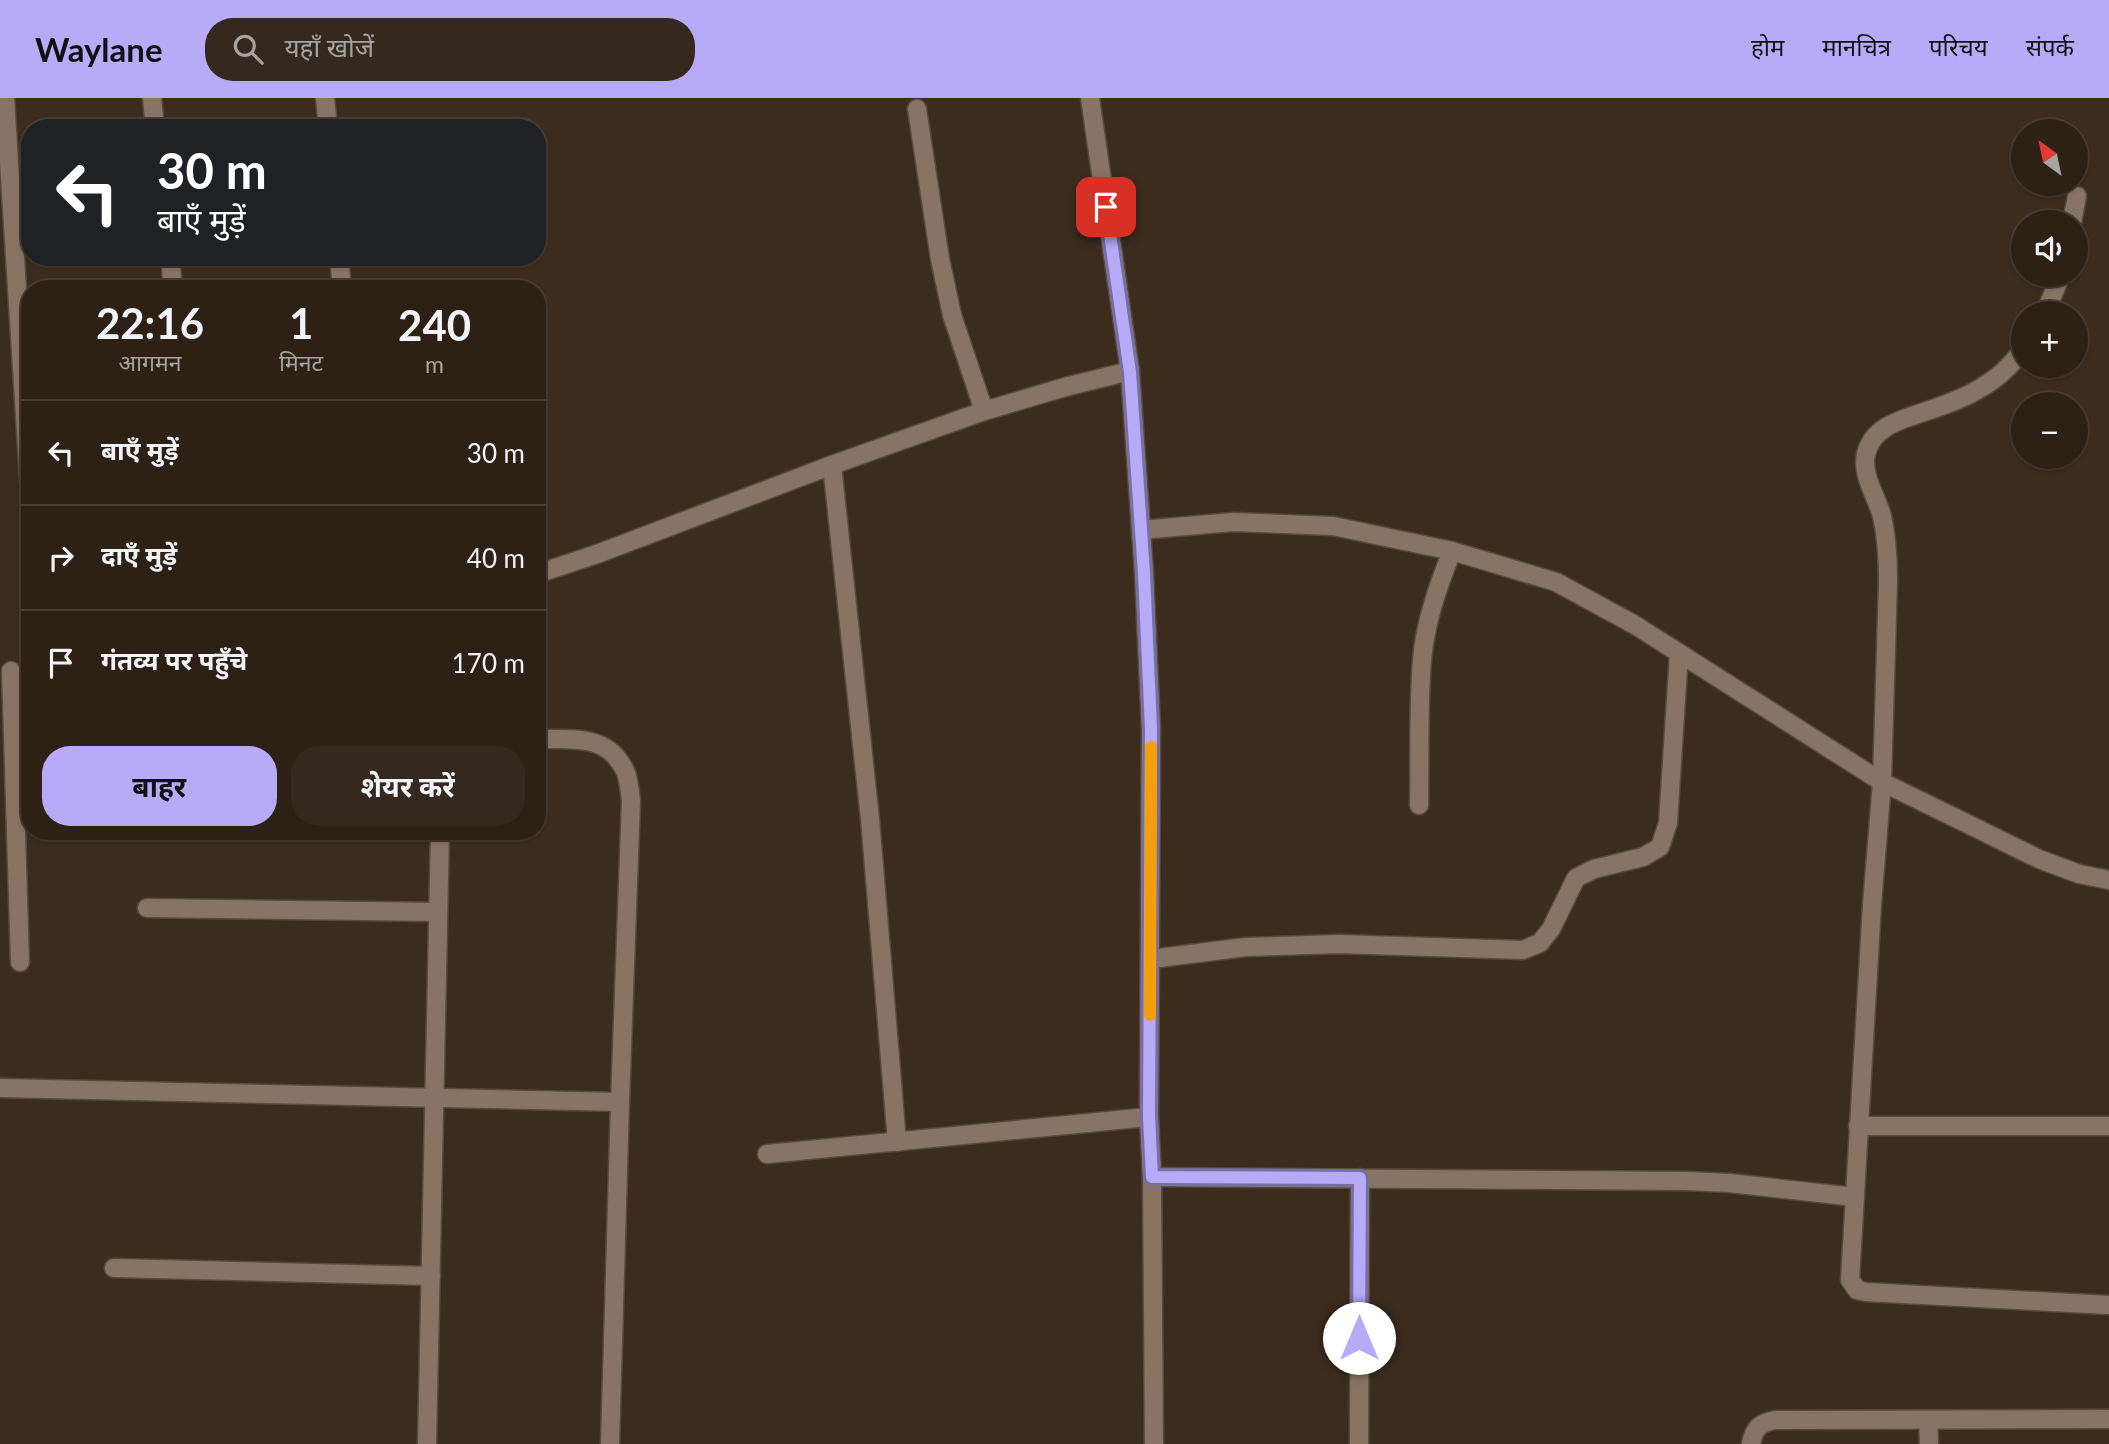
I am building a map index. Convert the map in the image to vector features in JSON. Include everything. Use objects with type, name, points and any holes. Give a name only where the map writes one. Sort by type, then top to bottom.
[{"type":"street","points":[[5,98],[21,352]]},
{"type":"street","points":[[152,98],[154,119]]},
{"type":"street","points":[[325,98],[327,119]]},
{"type":"street","points":[[1090,98],[1130,372],[1151,729],[1149,1117],[1154,1444]]},
{"type":"street","points":[[917,109],[940,259],[952,315],[984,411]]},
{"type":"street","points":[[2074,210],[2077,196]]},
{"type":"street","points":[[2011,366],[1979,389],[1926,412],[1894,422],[1875,436],[1866,456],[1868,480],[1881,515],[1887,549],[1888,581],[1881,782],[1850,1280],[1857,1290],[1866,1292],[2109,1305]]},
{"type":"street","points":[[546,571],[984,411],[1065,387],[1130,372]]},
{"type":"street","points":[[832,465],[870,819],[897,1142]]},
{"type":"street","points":[[1141,530],[1233,522],[1332,526],[1452,551],[1556,582],[1635,625],[1881,782],[2039,859],[2079,874],[2109,880]]},
{"type":"street","points":[[1419,805],[1422,659],[1429,618],[1452,551]]},
{"type":"street","points":[[1151,959],[1246,947],[1339,944],[1523,950],[1539,943],[1551,929],[1576,878],[1594,869],[1643,858],[1660,847],[1668,823],[1679,653]]},
{"type":"street","points":[[5,670],[20,962]]},
{"type":"street","points":[[546,739],[588,740],[611,750],[626,774],[631,801],[610,1444]]},
{"type":"street","points":[[427,1444],[440,840]]},
{"type":"street","points":[[148,908],[438,912]]},
{"type":"street","points":[[0,1088],[620,1102]]},
{"type":"street","points":[[767,1154],[1149,1117]]},
{"type":"street","points":[[1858,1126],[2109,1126]]},
{"type":"street","points":[[1152,1177],[1686,1181],[1855,1197]]},
{"type":"street","points":[[1359,1444],[1360,1178]]},
{"type":"street","points":[[114,1268],[431,1276]]},
{"type":"street","points":[[1751,1444],[1754,1431],[1763,1422],[1775,1419],[2109,1419]]},
{"type":"street","points":[[1928,1420],[1929,1444]]},
{"type":"slow traffic","points":[[1150,1015],[1151,747]]},
{"type":"route","points":[[1106,207],[1130,372],[1144,573],[1151,729],[1149,1117],[1152,1177],[1360,1178],[1359,1338]]}]
